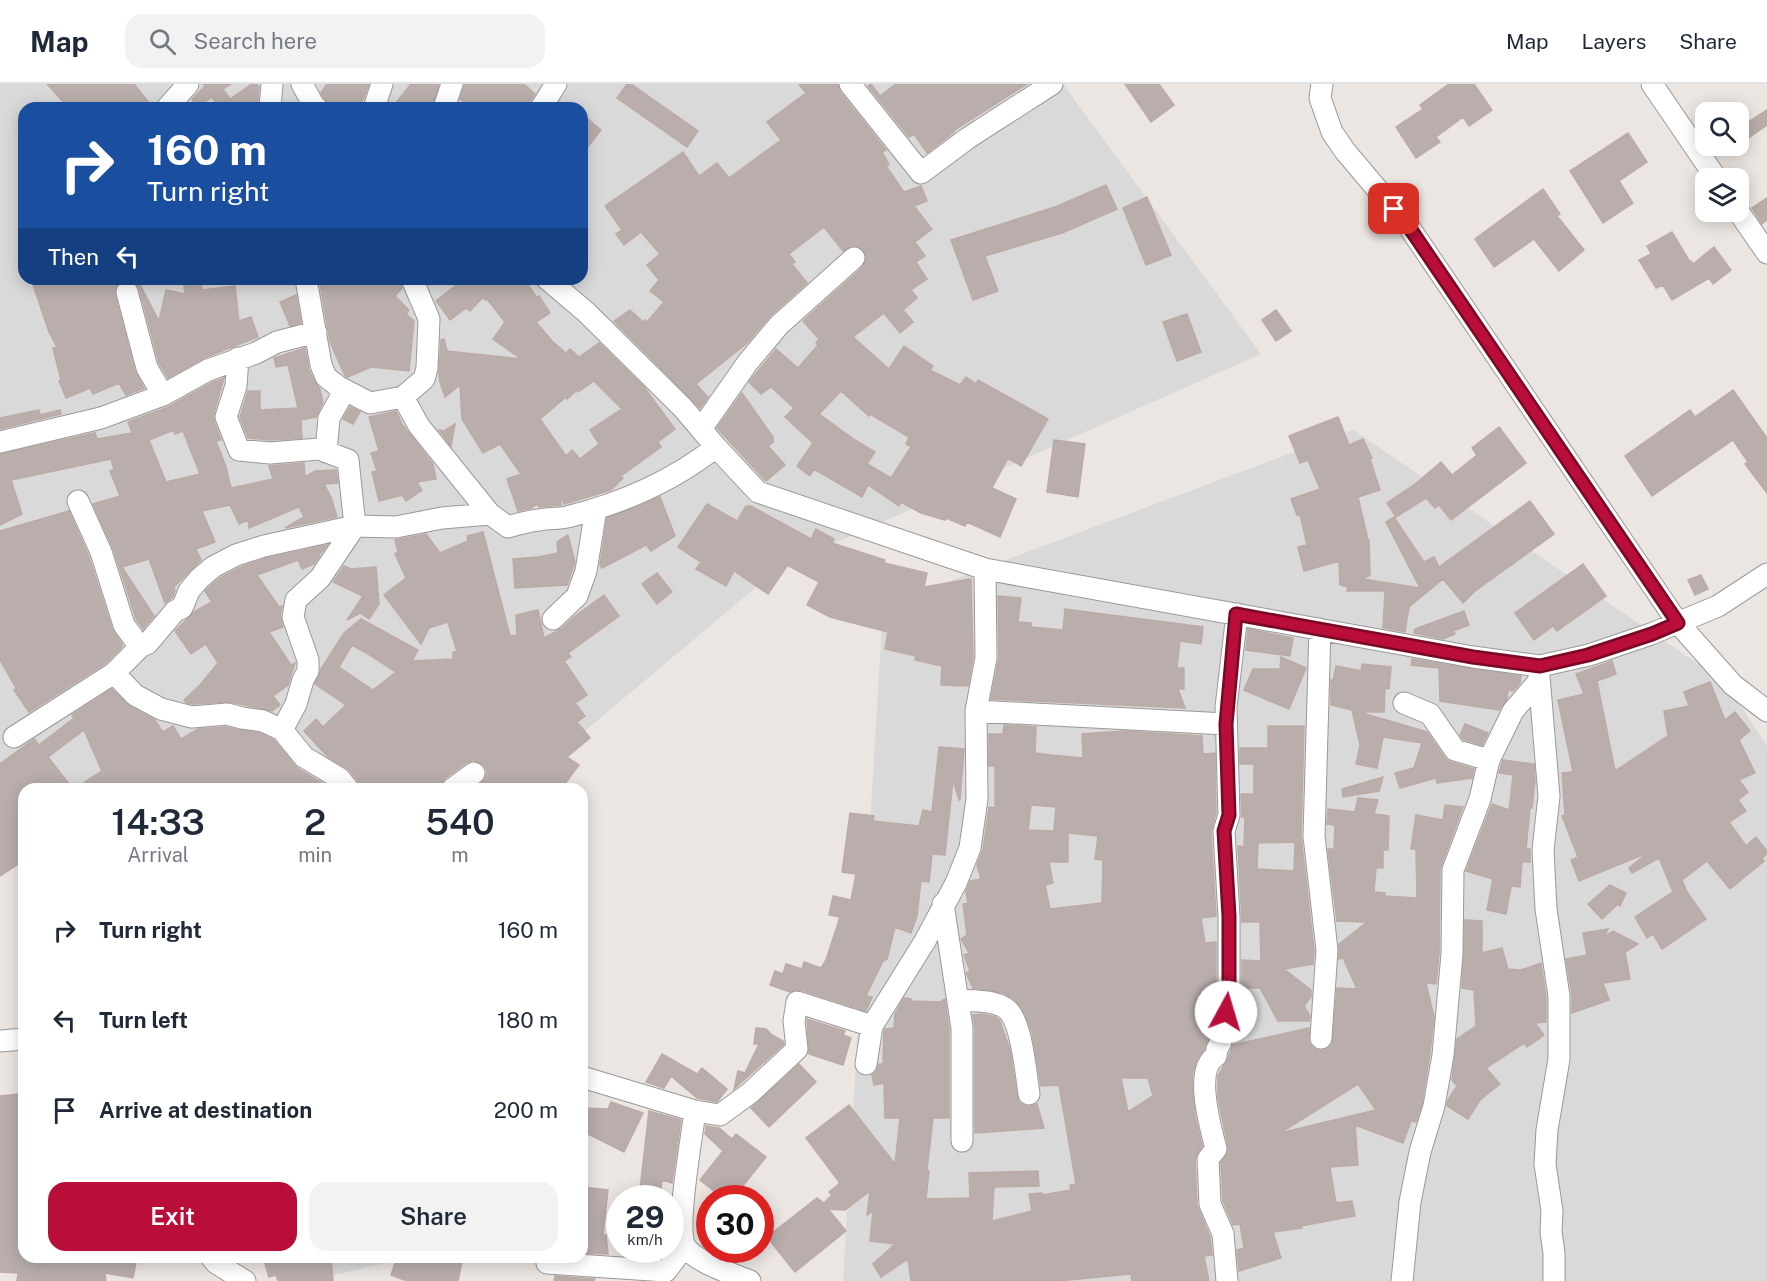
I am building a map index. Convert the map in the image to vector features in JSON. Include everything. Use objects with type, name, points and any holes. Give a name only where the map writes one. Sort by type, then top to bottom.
[{"type":"street","points":[[172,102],[188,84]]},
{"type":"street","points":[[270,102],[272,84]]},
{"type":"street","points":[[302,84],[312,102]]},
{"type":"street","points":[[376,102],[382,84]]},
{"type":"street","points":[[446,102],[452,84]]},
{"type":"street","points":[[545,102],[556,84]]},
{"type":"street","points":[[850,84],[921,173],[968,138],[1052,84]]},
{"type":"street","points":[[1322,84],[1320,98],[1332,132],[1409,227],[1678,623],[1733,685],[1767,711]]},
{"type":"street","points":[[1652,84],[1709,168]]},
{"type":"street","points":[[1745,222],[1767,254]]},
{"type":"street","points":[[700,429],[748,362],[774,332],[854,258]]},
{"type":"street","points":[[307,285],[321,365],[326,377],[370,403],[403,397],[424,379],[427,368],[429,319],[415,285]]},
{"type":"street","points":[[554,285],[586,312],[683,408],[758,492],[985,569],[1473,657],[1539,674]]},
{"type":"street","points":[[127,292],[147,368],[163,395]]},
{"type":"street","points":[[0,442],[101,418],[163,395],[208,370],[256,353],[288,338],[316,332]]},
{"type":"street","points":[[238,358],[236,386],[226,417],[239,450],[270,453],[319,448],[348,460],[355,526],[320,578],[296,600],[293,617],[308,660],[308,671],[296,704],[282,730]]},
{"type":"street","points":[[326,452],[329,418],[345,390]]},
{"type":"street","points":[[403,397],[419,426],[490,514],[508,527],[596,509],[638,493],[693,465],[716,447]]},
{"type":"street","points":[[78,501],[101,552],[124,625],[140,647]]},
{"type":"street","points":[[554,619],[577,596],[586,571],[596,509]]},
{"type":"street","points":[[14,736],[114,673],[140,647],[148,643],[175,611],[182,608],[194,585],[213,567],[236,555],[264,546],[355,526],[396,526],[442,518],[490,514]]},
{"type":"street","points":[[866,1064],[872,1026],[925,941],[956,883],[970,848],[977,799],[976,711],[986,658],[985,569]]},
{"type":"street","points":[[1402,1281],[1410,1202],[1420,1152],[1434,1106],[1443,1055],[1452,954],[1453,870],[1480,799],[1489,760],[1514,711],[1539,674],[1652,634],[1718,606],[1767,574]]},
{"type":"street","points":[[1227,1281],[1223,1234],[1210,1204],[1208,1159],[1216,1149],[1206,1107],[1205,1072],[1209,1060],[1216,1056],[1216,1049],[1221,1042],[1229,989],[1229,916],[1224,831],[1229,815],[1226,724],[1236,614]]},
{"type":"street","points":[[1320,629],[1314,836],[1327,950],[1321,1038]]},
{"type":"street","points":[[114,673],[135,695],[161,709],[192,717],[227,714],[263,721],[282,730],[304,757],[339,778],[343,783]]},
{"type":"street","points":[[1539,674],[1549,796],[1542,850],[1546,909],[1559,996],[1559,1059],[1547,1130],[1545,1164],[1552,1211],[1554,1281]]},
{"type":"street","points":[[1404,703],[1430,714],[1455,750],[1489,760]]},
{"type":"street","points":[[976,711],[1226,724]]},
{"type":"street","points":[[460,783],[474,773]]},
{"type":"street","points":[[943,904],[962,1028],[962,1141]]},
{"type":"street","points":[[959,1000],[985,1001],[1007,1009],[1017,1023],[1029,1094]]},
{"type":"street","points":[[588,1079],[695,1111],[720,1115],[750,1093],[797,1049],[794,1021],[797,1002],[872,1026]]},
{"type":"street","points":[[695,1111],[680,1226],[686,1246],[699,1258],[750,1281]]},
{"type":"street","points":[[547,1263],[666,1271],[686,1246]]},
{"type":"street","points":[[216,1263],[245,1281]]},
{"type":"shaded area","points":[[0,84],[1063,84],[1261,354],[779,568],[554,757],[553,783],[18,783],[18,788],[0,783]]},
{"type":"shaded area","points":[[1353,430],[1725,682],[1767,746],[1767,1281],[843,1281],[883,606]]},
{"type":"shaded area","points":[[290,1263],[386,1263],[309,1281]]},
{"type":"building","points":[[47,84],[134,84],[148,102],[64,102]]},
{"type":"building","points":[[203,84],[231,84],[223,89],[230,99],[252,84],[257,84],[259,87],[258,102],[215,102],[212,97],[204,102],[194,102],[192,99],[205,86]]},
{"type":"building","points":[[327,84],[369,84],[361,102],[327,102],[321,93]]},
{"type":"building","points":[[411,84],[439,84],[434,102],[397,102]]},
{"type":"building","points":[[465,84],[524,84],[535,94],[529,102],[464,102],[460,99]]},
{"type":"building","points":[[627,84],[631,84],[698,131],[687,147],[617,98]]},
{"type":"building","points":[[799,84],[838,84],[840,92],[886,150],[882,152],[889,164],[886,166],[904,192],[921,186],[927,201],[914,206],[932,229],[915,242],[925,256],[916,262],[927,279],[911,290],[917,298],[903,310],[913,322],[900,333],[884,313],[853,337],[889,369],[904,346],[933,366],[930,370],[960,385],[966,377],[976,384],[978,380],[1048,419],[1021,466],[1008,458],[992,488],[1016,499],[1000,537],[967,522],[965,526],[946,518],[945,520],[921,513],[901,502],[899,506],[868,485],[862,497],[814,469],[810,476],[797,466],[813,443],[785,417],[794,408],[771,387],[761,394],[749,382],[776,349],[798,368],[818,345],[816,343],[819,339],[803,321],[863,267],[866,255],[859,246],[851,246],[843,251],[824,227],[789,254],[795,262],[792,264],[807,283],[770,316],[747,343],[696,384],[708,397],[700,408],[614,321],[630,310],[643,322],[645,320],[647,322],[664,302],[650,291],[659,280],[647,265],[660,254],[641,232],[624,245],[616,234],[622,230],[605,206],[683,152],[699,176],[717,163],[729,178],[781,140],[767,122],[806,93]],"holes":[[[841,391],[869,416],[870,414],[909,437],[906,444],[911,447],[891,478],[867,464],[875,452],[819,414]]]},
{"type":"building","points":[[871,84],[880,96],[896,84],[1027,84],[953,131],[927,153],[914,134],[909,137],[868,86]]},
{"type":"building","points":[[1125,84],[1159,84],[1174,105],[1151,122]]},
{"type":"building","points":[[1449,84],[1474,84],[1492,110],[1469,126],[1463,117],[1436,137],[1440,142],[1416,158],[1396,127],[1423,109],[1420,105]]},
{"type":"building","points":[[1767,110],[1767,125],[1749,137],[1749,122]]},
{"type":"building","points":[[588,119],[601,130],[588,146]]},
{"type":"building","points":[[1628,133],[1647,162],[1619,181],[1633,203],[1603,223],[1570,171]]},
{"type":"building","points":[[1106,185],[1117,209],[1062,233],[985,256],[998,291],[973,300],[951,240],[1055,207]]},
{"type":"building","points":[[1543,189],[1560,214],[1557,216],[1584,250],[1559,271],[1534,239],[1494,267],[1475,239]]},
{"type":"building","points":[[1147,197],[1171,255],[1146,265],[1123,208]]},
{"type":"building","points":[[1767,198],[1767,220],[1762,224],[1752,208]]},
{"type":"building","points":[[1672,232],[1693,264],[1714,247],[1731,270],[1713,284],[1709,278],[1672,300],[1663,285],[1656,288],[1639,260],[1651,254],[1647,246]]},
{"type":"building","points":[[33,285],[118,285],[115,288],[115,295],[135,371],[144,388],[126,395],[119,383],[93,394],[90,388],[66,398],[59,381],[61,380],[53,348],[57,347],[49,332]]},
{"type":"building","points":[[136,285],[140,285],[159,321],[166,290],[185,294],[184,285],[202,285],[202,290],[235,286],[239,321],[251,317],[258,337],[204,358],[168,378],[159,363],[139,288]]},
{"type":"building","points":[[320,285],[401,285],[402,288],[395,296],[409,310],[406,314],[414,321],[409,371],[371,367],[348,377],[345,376],[330,342]]},
{"type":"building","points":[[456,285],[528,285],[537,298],[539,296],[550,313],[536,322],[552,341],[566,353],[570,349],[579,357],[599,343],[644,387],[675,429],[658,442],[661,447],[621,476],[623,478],[611,490],[564,504],[559,495],[561,505],[539,507],[537,504],[518,511],[507,479],[521,474],[500,444],[483,453],[462,419],[460,385],[445,397],[439,373],[441,340],[444,339],[447,351],[521,359],[493,339],[505,322],[487,299],[483,297],[470,311],[466,308],[450,320],[436,301]],"holes":[[[594,381],[622,409],[590,430],[599,444],[580,459],[572,450],[566,456],[540,419],[566,397],[567,399],[577,390],[578,392]]]},
{"type":"building","points":[[296,295],[301,323],[290,326],[280,302]]},
{"type":"building","points":[[1276,310],[1291,331],[1276,341],[1262,320]]},
{"type":"building","points":[[1187,314],[1201,352],[1177,361],[1163,322]]},
{"type":"building","points":[[305,348],[309,370],[320,389],[323,402],[316,417],[301,420],[302,438],[270,440],[248,438],[240,417],[248,391],[260,391],[260,410],[298,408],[288,365],[276,367],[274,358]]},
{"type":"building","points":[[224,378],[214,413],[214,421],[221,440],[216,441],[231,488],[273,479],[269,466],[304,463],[305,477],[315,471],[336,470],[338,483],[324,484],[337,517],[285,528],[304,517],[299,507],[249,528],[248,520],[239,524],[230,505],[202,511],[215,542],[196,549],[201,560],[174,587],[172,598],[165,603],[149,559],[122,567],[154,616],[143,629],[136,619],[113,548],[93,504],[120,496],[110,471],[114,469],[111,459],[11,480],[22,514],[0,525],[0,454],[95,433],[97,439],[132,433],[128,422],[168,407]],"holes":[[[174,430],[175,434],[183,431],[200,474],[166,482],[149,440]]]},
{"type":"building","points":[[1733,390],[1767,438],[1767,493],[1745,464],[1748,462],[1733,440],[1652,496],[1625,456],[1690,410],[1695,417]]},
{"type":"building","points":[[742,393],[773,437],[773,442],[768,446],[785,465],[766,481],[717,428]]},
{"type":"building","points":[[350,407],[360,412],[353,424],[343,419]]},
{"type":"building","points":[[39,410],[40,415],[60,410],[61,414],[0,429],[0,418]]},
{"type":"building","points":[[396,411],[402,424],[433,464],[436,479],[417,482],[422,490],[406,501],[402,495],[379,501],[372,472],[377,471],[371,453],[379,451],[369,417]]},
{"type":"building","points":[[1338,417],[1349,445],[1363,439],[1372,458],[1370,459],[1380,490],[1358,497],[1369,540],[1370,575],[1363,579],[1420,588],[1386,522],[1394,517],[1424,562],[1434,557],[1439,567],[1530,501],[1554,534],[1475,591],[1463,603],[1443,579],[1409,607],[1405,632],[1383,628],[1385,591],[1347,591],[1348,587],[1340,585],[1339,561],[1304,571],[1298,547],[1307,545],[1300,514],[1297,515],[1291,499],[1320,489],[1308,460],[1300,463],[1289,436]]},
{"type":"building","points":[[455,424],[451,446],[439,430],[444,431]]},
{"type":"building","points":[[1499,427],[1526,463],[1451,520],[1439,505],[1435,508],[1426,498],[1396,517],[1387,503],[1441,462],[1452,475],[1477,455],[1472,448]]},
{"type":"building","points":[[1054,440],[1085,444],[1078,497],[1047,492]]},
{"type":"building","points":[[660,497],[675,536],[651,551],[646,545],[602,568],[600,565],[607,518]]},
{"type":"building","points":[[707,504],[737,521],[746,506],[751,506],[811,539],[816,529],[834,539],[832,543],[885,560],[884,563],[927,573],[924,587],[971,579],[973,657],[968,686],[941,685],[942,666],[915,660],[916,656],[885,649],[888,632],[830,617],[807,605],[819,582],[789,566],[768,594],[734,571],[726,586],[696,569],[701,562],[678,547]]},
{"type":"building","points":[[69,511],[89,557],[112,629],[122,647],[106,663],[29,712],[14,690],[16,688],[0,660],[0,531]]},
{"type":"building","points":[[483,532],[510,636],[517,635],[516,615],[538,610],[544,638],[561,629],[604,595],[619,616],[568,653],[571,657],[564,661],[587,695],[575,703],[585,716],[577,722],[590,738],[567,757],[579,765],[566,783],[481,783],[487,772],[484,765],[473,760],[444,779],[442,783],[358,783],[349,770],[328,757],[304,731],[316,719],[323,727],[346,705],[315,684],[321,669],[344,633],[361,619],[418,650],[412,661],[453,659],[453,652],[457,652],[448,622],[429,628],[421,644],[384,595],[406,578],[395,554],[398,552],[395,540],[426,534],[440,553],[468,541],[467,536]],"holes":[[[352,645],[396,672],[373,690],[339,667]]]},
{"type":"building","points":[[568,535],[575,562],[567,585],[515,588],[513,559],[558,553],[557,542]]},
{"type":"building","points":[[327,545],[318,554],[320,555],[314,564],[302,569],[298,560],[257,575],[279,607],[282,606],[280,615],[283,627],[269,632],[291,665],[295,663],[288,685],[273,696],[280,705],[272,711],[230,702],[187,703],[184,700],[218,663],[206,644],[191,654],[175,631],[195,611],[212,602],[205,591],[220,578],[241,567],[267,558]]},
{"type":"building","points":[[1583,564],[1606,596],[1557,631],[1553,626],[1534,640],[1515,613]]},
{"type":"building","points":[[344,566],[351,569],[376,567],[379,604],[369,619],[360,613],[347,620],[363,596],[333,582]]},
{"type":"building","points":[[657,573],[672,592],[657,604],[642,584]]},
{"type":"building","points":[[1701,575],[1708,589],[1695,595],[1688,580]]},
{"type":"building","points":[[998,596],[1021,598],[1018,622],[1031,623],[1031,627],[1063,630],[1065,609],[1203,627],[1201,644],[1180,641],[1177,668],[1184,668],[1184,689],[1178,689],[1185,708],[991,699],[999,658]]},
{"type":"building","points":[[1464,611],[1469,625],[1453,631],[1455,634],[1443,639],[1414,633],[1415,629]]},
{"type":"building","points":[[1248,629],[1293,638],[1290,656],[1246,650]]},
{"type":"building","points":[[1281,657],[1306,668],[1289,709],[1244,690],[1253,669],[1280,669]]},
{"type":"building","points":[[1412,659],[1521,676],[1520,683],[1513,691],[1508,690],[1507,699],[1499,710],[1440,701],[1439,668],[1411,665]]},
{"type":"building","points":[[1612,661],[1616,674],[1597,681],[1615,771],[1668,736],[1664,711],[1689,706],[1684,692],[1710,682],[1725,720],[1735,712],[1750,731],[1739,740],[1755,773],[1739,780],[1748,792],[1738,800],[1746,811],[1729,822],[1746,846],[1756,837],[1767,854],[1762,858],[1764,861],[1730,889],[1707,861],[1682,880],[1687,892],[1706,919],[1662,949],[1653,934],[1647,938],[1635,917],[1673,892],[1659,858],[1632,873],[1629,868],[1647,853],[1579,881],[1571,860],[1578,857],[1562,816],[1565,815],[1562,773],[1573,772],[1558,700],[1584,694],[1576,674]]},
{"type":"building","points":[[1362,664],[1391,667],[1389,689],[1385,688],[1384,712],[1359,712],[1427,732],[1445,758],[1474,769],[1472,778],[1437,783],[1436,778],[1400,788],[1395,773],[1414,768],[1422,743],[1383,737],[1377,768],[1356,764],[1360,745],[1352,710],[1331,705],[1331,680],[1333,681],[1336,666],[1361,671]]},
{"type":"building","points":[[112,689],[129,706],[155,720],[163,732],[173,726],[181,739],[198,729],[226,727],[259,733],[274,740],[297,768],[322,783],[83,783],[102,771],[84,730],[48,757],[68,783],[18,783],[18,864],[0,876],[0,764],[34,739],[39,745],[74,718],[72,715]]},
{"type":"building","points":[[1465,724],[1488,733],[1482,745],[1463,739],[1460,735]]},
{"type":"building","points":[[1004,725],[1036,727],[1035,753],[1083,758],[1082,734],[1125,731],[1202,736],[1203,754],[1215,753],[1216,813],[1211,832],[1216,916],[1201,918],[1205,943],[1216,942],[1216,988],[1209,1038],[1197,1059],[1192,1085],[1195,1116],[1202,1146],[1195,1160],[1197,1205],[1210,1237],[1212,1255],[1204,1256],[1209,1281],[1132,1281],[1131,1274],[1058,1281],[911,1281],[908,1259],[881,1277],[873,1264],[895,1244],[870,1241],[873,1211],[867,1215],[870,1191],[845,1210],[828,1209],[846,1231],[795,1272],[774,1246],[774,1232],[817,1198],[824,1203],[832,1195],[829,1192],[840,1183],[806,1138],[849,1105],[895,1164],[900,1118],[885,1118],[884,1083],[874,1085],[872,1075],[879,1064],[883,1064],[884,1031],[894,1028],[895,1014],[904,998],[911,999],[911,1001],[940,1002],[945,999],[949,1029],[949,1118],[933,1118],[926,1199],[970,1198],[969,1173],[1038,1171],[1039,1186],[994,1187],[992,1221],[1032,1211],[1029,1194],[1042,1193],[1042,1195],[1071,1190],[1070,1185],[1076,1184],[1059,1085],[1041,1086],[1032,1032],[1022,1008],[1004,993],[973,988],[966,973],[970,971],[964,955],[969,953],[961,939],[967,935],[963,904],[968,903],[966,892],[970,881],[981,879],[977,865],[983,850],[989,807],[995,808],[995,766],[989,766],[989,734],[1003,734]],"holes":[[[1031,805],[1056,807],[1054,831],[1028,830]],[[1068,833],[1098,836],[1095,859],[1103,860],[1102,903],[1050,909],[1045,885],[1053,883],[1049,862],[1068,862]],[[1121,1078],[1148,1078],[1153,1096],[1128,1112]]]},
{"type":"building","points":[[1268,726],[1304,726],[1301,836],[1314,950],[1313,964],[1284,969],[1311,990],[1311,997],[1304,1006],[1310,1016],[1309,1021],[1278,1021],[1260,988],[1242,988],[1242,960],[1261,961],[1260,922],[1242,922],[1238,846],[1244,847],[1245,817],[1242,817],[1241,794],[1254,794],[1254,764],[1240,764],[1240,748],[1268,748]],"holes":[[[1295,842],[1294,871],[1257,869],[1258,843]]]},
{"type":"building","points":[[939,747],[964,749],[959,800],[953,780],[945,855],[932,854],[929,882],[921,881],[917,916],[911,933],[895,927],[887,959],[883,961],[866,996],[872,997],[866,1011],[801,990],[790,992],[770,985],[775,971],[783,974],[786,964],[802,969],[804,962],[821,968],[826,960],[840,917],[829,915],[833,896],[851,900],[856,874],[842,872],[850,813],[874,816],[873,821],[919,826],[923,810],[932,812]]},
{"type":"building","points":[[1503,760],[1534,764],[1535,781],[1526,849],[1530,849],[1530,862],[1522,862],[1520,887],[1511,886],[1506,914],[1487,910],[1493,879],[1466,871],[1492,804],[1509,810],[1513,775],[1499,773]]},
{"type":"building","points":[[1383,777],[1379,791],[1343,797],[1342,789]]},
{"type":"building","points":[[1358,798],[1378,800],[1374,814],[1389,816],[1388,850],[1383,850],[1383,868],[1376,868],[1374,892],[1385,893],[1385,896],[1417,898],[1416,849],[1411,849],[1416,815],[1443,820],[1445,805],[1463,807],[1440,869],[1439,953],[1436,984],[1426,983],[1434,1017],[1422,1103],[1416,1122],[1411,1121],[1403,1143],[1355,1125],[1358,1165],[1330,1167],[1336,1203],[1352,1201],[1355,1216],[1273,1232],[1281,1258],[1239,1271],[1237,1250],[1244,1248],[1240,1224],[1233,1225],[1223,1201],[1221,1163],[1228,1152],[1228,1146],[1218,1098],[1218,1076],[1233,1045],[1309,1028],[1309,1043],[1313,1048],[1321,1051],[1332,1045],[1337,988],[1357,989],[1343,958],[1339,959],[1339,944],[1367,922],[1337,921],[1328,849],[1334,849],[1335,825],[1327,824],[1328,809],[1355,812]],"holes":[[[1358,1084],[1376,1110],[1280,1133]]]},
{"type":"building","points":[[1610,885],[1626,893],[1620,906],[1618,904],[1602,919],[1588,904]]},
{"type":"building","points":[[1465,920],[1482,921],[1482,953],[1502,948],[1508,969],[1521,970],[1541,963],[1546,997],[1546,1022],[1535,1023],[1544,1035],[1527,1047],[1524,1043],[1486,1068],[1500,1084],[1480,1100],[1468,1119],[1447,1106],[1457,1086],[1452,1080],[1457,1039],[1476,1026],[1474,990],[1462,988]]},
{"type":"building","points":[[1608,929],[1604,937],[1613,931],[1638,944],[1625,952],[1630,979],[1603,983],[1609,1000],[1572,1013],[1572,994],[1566,959],[1587,955],[1583,933]]},
{"type":"building","points":[[973,1015],[995,1017],[1000,1021],[1010,1050],[1019,1102],[1025,1106],[1037,1104],[1044,1128],[975,1133]]},
{"type":"building","points":[[807,1019],[845,1031],[843,1035],[851,1038],[843,1065],[809,1054]]},
{"type":"building","points":[[756,1028],[766,1029],[784,1044],[734,1089],[738,1071],[745,1073],[759,1044],[754,1044]]},
{"type":"building","points":[[662,1054],[697,1074],[702,1068],[727,1089],[717,1102],[697,1098],[671,1076],[664,1088],[646,1082]]},
{"type":"building","points":[[799,1064],[816,1082],[769,1127],[751,1108]]},
{"type":"building","points":[[18,1094],[18,1263],[136,1263],[133,1278],[105,1273],[106,1281],[17,1281],[18,1273],[0,1272],[0,1096]]},
{"type":"building","points":[[611,1102],[643,1113],[624,1152],[588,1134],[588,1108],[608,1109]]},
{"type":"building","points":[[649,1111],[681,1120],[672,1183],[662,1180],[661,1185],[640,1185]]},
{"type":"building","points":[[706,1126],[719,1128],[732,1139],[736,1134],[766,1157],[743,1185],[706,1185],[700,1180],[723,1151],[705,1134]]},
{"type":"building","points":[[588,1188],[606,1190],[603,1235],[606,1235],[606,1254],[588,1253]]},
{"type":"building","points":[[265,1263],[332,1263],[333,1281],[278,1281],[276,1275],[269,1277]]},
{"type":"building","points":[[395,1263],[462,1263],[458,1281],[407,1281],[391,1275]]},
{"type":"building","points":[[555,1276],[595,1279],[594,1281],[554,1281]]},
{"type":"route","points":[[1226,1012],[1229,989],[1229,916],[1224,831],[1229,815],[1226,707],[1236,614],[1473,657],[1540,666],[1588,655],[1678,623],[1409,227],[1394,209]]}]
